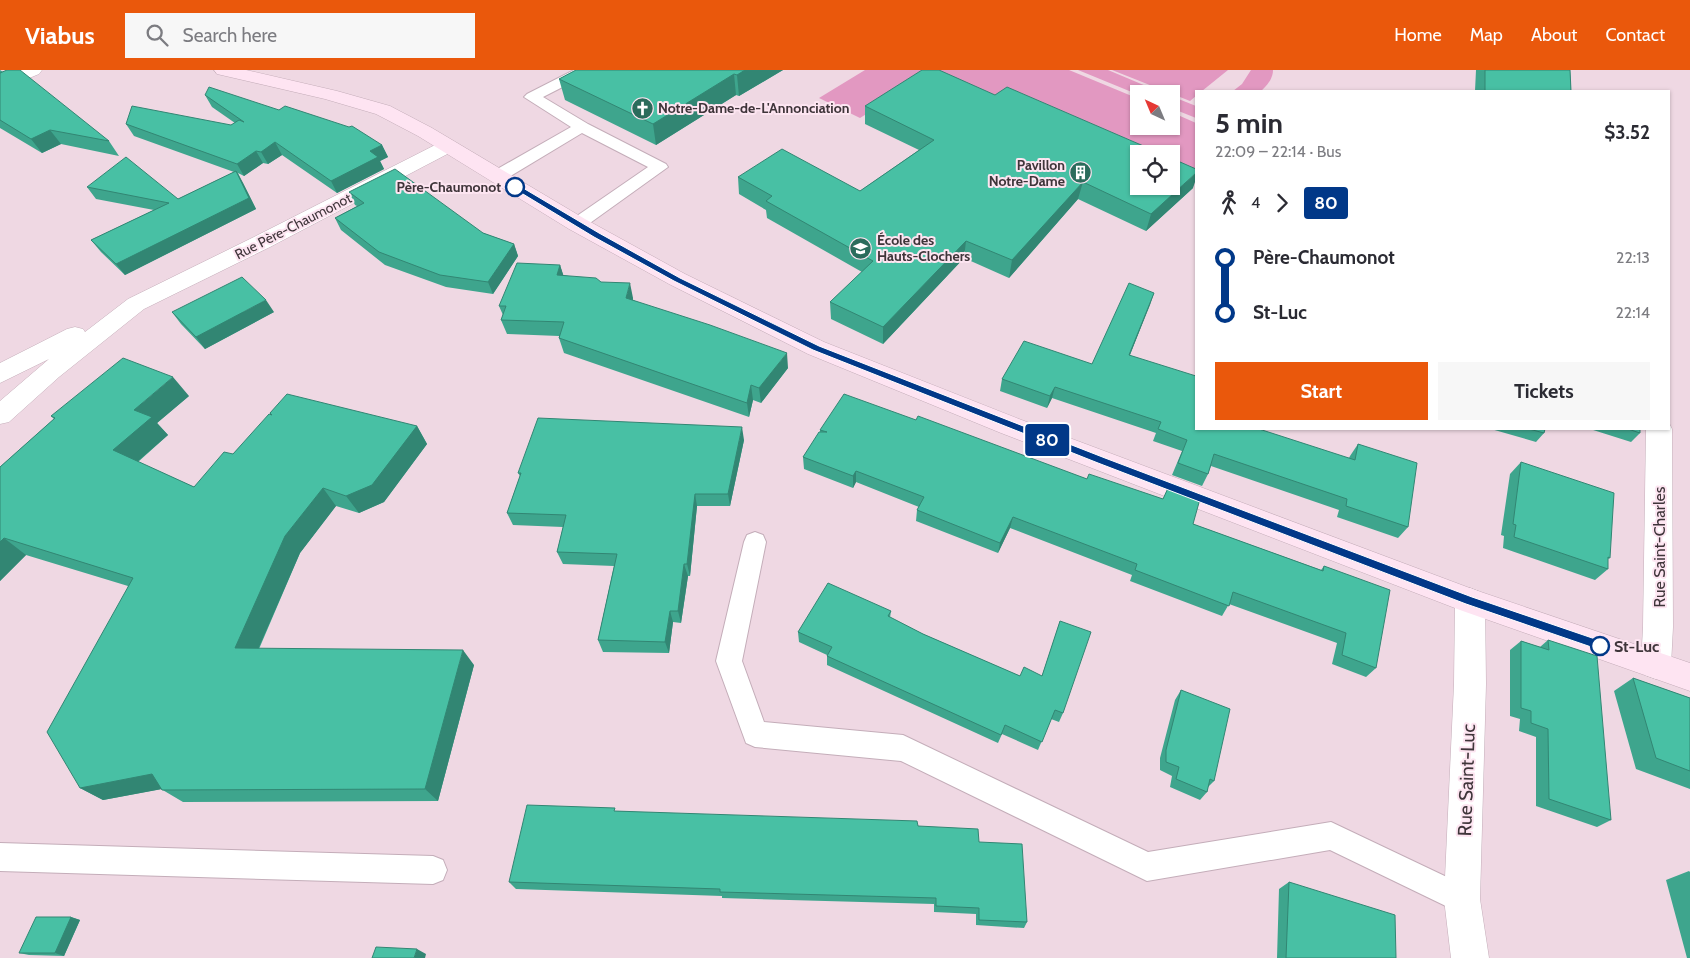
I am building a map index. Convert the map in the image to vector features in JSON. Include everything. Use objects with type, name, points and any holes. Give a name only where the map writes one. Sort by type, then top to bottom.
[{"type":"street","points":[[0,85],[33,70]]},
{"type":"street","points":[[234,71],[383,110],[448,146],[577,224],[677,280],[816,348],[1010,426],[1470,600],[1690,677]]},
{"type":"street","name":"Rue Père-Chaumonot","points":[[0,374],[448,146]]},
{"type":"street","name":"Rue Père-Chaumonot","points":[[0,415],[50,371],[136,304]]},
{"type":"street","name":"Rue Saint-Charles","points":[[1656,665],[1658,628],[1659,430]]},
{"type":"street","name":"Rue Saint-Luc","points":[[1470,600],[1470,684],[1462,899],[1470,958]]},
{"type":"lane","points":[[577,224],[660,167],[532,97],[585,70]]},
{"type":"lane","points":[[498,176],[582,126]]},
{"type":"lane","points":[[755,542],[729,662],[755,734],[903,748],[1148,867],[1331,836],[1462,899]]},
{"type":"lane","points":[[0,857],[433,870]]},
{"type":"shaded area","points":[[865,70],[936,70],[860,118],[819,98]]},
{"type":"shaded area","points":[[936,70],[1069,70],[1130,95],[1130,135],[1180,135],[1180,116],[1195,123],[1195,172],[1180,165],[1180,145],[1130,145],[1005,101]]},
{"type":"shaded area","points":[[1078,70],[1108,70],[1144,85],[1130,85],[1130,91]]},
{"type":"shaded area","points":[[1112,70],[1228,70],[1203,90],[1195,90],[1195,97],[1190,101],[1180,97],[1180,85],[1150,85]]},
{"type":"shaded area","points":[[1251,70],[1273,70],[1271,79],[1262,90],[1234,90],[1242,84]]},
{"type":"shaded area","points":[[1180,100],[1195,106],[1195,118],[1180,112]]},
{"type":"building","points":[[7,70],[20,70],[109,141],[50,130],[31,139],[0,120],[0,73]]},
{"type":"building","points":[[576,70],[745,70],[737,75],[734,74],[653,124],[559,79]]},
{"type":"building","points":[[922,70],[939,70],[995,95],[1007,87],[1141,145],[1130,145],[1130,195],[1172,195],[1151,214],[1083,182],[1012,260],[966,241],[883,327],[830,302],[873,261],[766,201],[772,196],[738,177],[782,149],[860,191],[934,140],[865,106]]},
{"type":"building","points":[[1485,70],[1570,70],[1571,90],[1485,90]]},
{"type":"building","points":[[209,87],[279,110],[285,106],[349,127],[352,126],[382,145],[370,151],[378,157],[331,181],[275,142],[261,152],[256,151],[237,164],[126,124],[132,106],[231,125],[239,120],[244,122],[205,95]]},
{"type":"building","points":[[126,157],[178,199],[236,171],[249,198],[116,264],[91,240],[169,203],[87,187]]},
{"type":"building","points":[[1180,162],[1195,169],[1195,174],[1180,188]]},
{"type":"building","points":[[395,169],[483,233],[514,244],[488,282],[440,275],[379,252],[335,218],[364,203],[349,192]]},
{"type":"building","points":[[517,263],[560,265],[557,275],[596,278],[601,282],[630,283],[626,298],[710,325],[787,353],[759,388],[751,385],[747,403],[559,338],[564,322],[501,320],[506,306],[499,306]]},
{"type":"building","points":[[242,277],[266,300],[196,337],[172,312]]},
{"type":"building","points":[[1129,283],[1154,293],[1129,355],[1195,376],[1195,430],[1262,430],[1355,460],[1358,444],[1417,463],[1408,527],[1346,506],[1347,499],[1214,454],[1208,474],[1178,463],[1187,440],[1158,429],[1161,422],[1055,387],[1050,396],[1002,379],[1024,341],[1092,364]]},
{"type":"building","points":[[123,358],[173,377],[134,410],[152,417],[113,450],[194,487],[224,452],[233,454],[269,414],[272,415],[270,413],[287,394],[417,426],[372,485],[346,496],[323,488],[285,536],[235,648],[463,650],[425,789],[162,790],[152,774],[80,788],[47,732],[133,578],[4,538],[0,542],[0,467],[55,418],[51,416]]},
{"type":"building","points":[[844,394],[916,420],[918,416],[1087,479],[1089,474],[1163,499],[1169,486],[1200,499],[1193,524],[1323,571],[1324,566],[1390,590],[1376,668],[1342,655],[1346,633],[1233,592],[1229,606],[1135,570],[1137,564],[1013,517],[1000,543],[917,510],[924,497],[856,471],[853,476],[803,457],[819,432],[827,432],[820,430]]},
{"type":"building","points":[[538,418],[742,427],[728,494],[695,494],[687,564],[684,564],[678,611],[670,611],[665,642],[598,640],[617,554],[557,552],[566,515],[507,513],[521,473],[518,473]]},
{"type":"building","points":[[1533,430],[1545,430],[1544,433]]},
{"type":"building","points":[[1521,462],[1614,493],[1608,569],[1514,537],[1516,525],[1513,524]]},
{"type":"building","points":[[828,583],[891,611],[888,616],[923,634],[1020,676],[1024,667],[1042,676],[1060,621],[1091,632],[1063,713],[1055,710],[1042,742],[1005,725],[1001,735],[827,656],[832,647],[798,632]]},
{"type":"building","points":[[1548,640],[1597,656],[1611,820],[1549,799],[1548,729],[1531,723],[1531,711],[1521,708],[1521,641],[1549,650]]},
{"type":"building","points":[[1633,678],[1690,698],[1690,771],[1656,758]]},
{"type":"building","points":[[1181,690],[1230,709],[1214,781],[1210,779],[1207,792],[1176,779],[1179,767],[1166,762],[1166,750]]},
{"type":"building","points":[[527,805],[615,808],[614,811],[917,821],[918,826],[978,829],[979,842],[1022,844],[1027,922],[979,920],[979,908],[936,906],[936,898],[720,892],[720,889],[509,882]]},
{"type":"building","points":[[1289,882],[1395,915],[1396,958],[1286,958]]},
{"type":"building","points":[[36,917],[71,917],[55,953],[19,953]]},
{"type":"building","points":[[376,947],[417,949],[414,958],[372,958]]},
{"type":"bus line","name":"80","points":[[515,187],[677,280],[816,348],[1102,461],[1470,600],[1600,646]]},
{"type":"place","name":"Notre-Dame-de-L'Annonciation","points":[[642,108]]},
{"type":"place","name":"Pavillon Notre-Dame","points":[[1081,173]]},
{"type":"place","name":"Père-Chaumonot","points":[[515,187]]},
{"type":"place","name":"École des Hauts-Clochers","points":[[861,248]]},
{"type":"place","name":"St-Luc","points":[[1600,646]]}]
